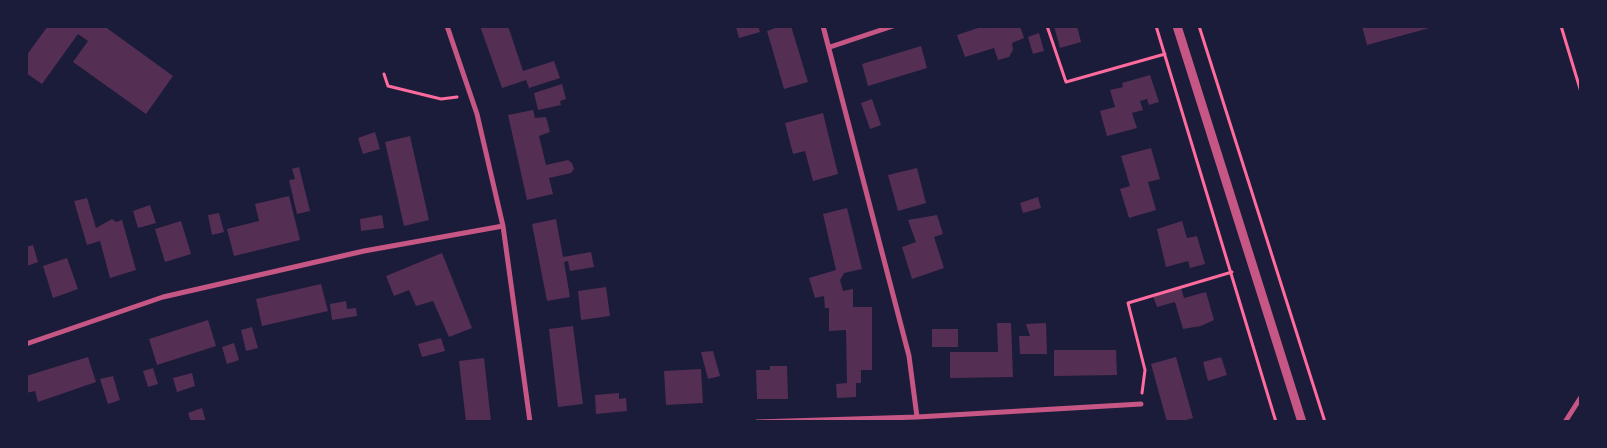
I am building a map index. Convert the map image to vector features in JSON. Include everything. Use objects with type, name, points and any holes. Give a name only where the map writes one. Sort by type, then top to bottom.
[{"type":"street","points":[[447,26],[470,95],[503,226],[530,422]]},
{"type":"street","points":[[823,26],[909,356],[917,417]]},
{"type":"street","points":[[830,47],[893,26]]},
{"type":"street","points":[[1177,26],[1302,422]]},
{"type":"street","points":[[26,344],[162,297],[364,251],[503,226]]},
{"type":"street","points":[[1565,422],[1581,397]]},
{"type":"street","points":[[757,422],[917,417],[1141,404]]},
{"type":"path","points":[[1047,26],[1066,82],[1164,54]]},
{"type":"path","points":[[1156,26],[1276,422]]},
{"type":"path","points":[[1199,26],[1325,422]]},
{"type":"path","points":[[1561,26],[1581,92]]},
{"type":"path","points":[[384,74],[388,86],[440,99],[470,95]]},
{"type":"path","points":[[1141,404],[1145,370],[1128,303],[1232,272]]},
{"type":"building","points":[[48,26],[104,26],[173,76],[146,114],[73,62],[88,41],[78,34],[42,84],[26,73],[26,56]]},
{"type":"building","points":[[480,26],[508,26],[523,71],[554,61],[560,78],[529,88],[526,80],[502,88]]},
{"type":"building","points":[[758,26],[760,32],[739,38],[736,27]]},
{"type":"building","points":[[781,26],[791,26],[808,82],[784,89],[767,31]]},
{"type":"building","points":[[984,26],[1020,26],[1024,38],[1012,43],[1013,50],[1009,57],[998,60],[994,48],[965,57],[957,35]]},
{"type":"building","points":[[1054,26],[1077,26],[1081,42],[1060,48]]},
{"type":"building","points":[[1362,26],[1433,26],[1433,27],[1367,45]]},
{"type":"building","points":[[1039,33],[1044,51],[1033,54],[1028,37]]},
{"type":"building","points":[[921,46],[927,68],[868,86],[862,64]]},
{"type":"building","points":[[1150,75],[1159,102],[1149,105],[1147,99],[1140,101],[1143,110],[1132,113],[1137,128],[1107,136],[1100,111],[1115,107],[1110,90],[1123,87],[1122,83]]},
{"type":"building","points":[[562,84],[566,99],[560,101],[561,105],[538,110],[534,93]]},
{"type":"building","points":[[872,99],[881,125],[870,129],[861,103]]},
{"type":"building","points":[[533,110],[535,118],[546,117],[550,132],[539,136],[546,165],[568,160],[572,163],[574,169],[571,173],[549,178],[553,194],[527,200],[508,115]]},
{"type":"building","points":[[823,113],[838,174],[813,181],[805,151],[793,154],[785,123]]},
{"type":"building","points":[[375,132],[380,149],[363,154],[358,138]]},
{"type":"building","points":[[410,136],[429,220],[404,226],[385,142]]},
{"type":"building","points":[[1151,148],[1160,179],[1148,182],[1156,210],[1129,218],[1120,189],[1130,186],[1121,156]]},
{"type":"building","points":[[299,167],[310,211],[297,214],[289,180],[295,179],[292,169]]},
{"type":"building","points":[[917,168],[926,203],[898,211],[888,175]]},
{"type":"building","points":[[289,196],[300,240],[234,256],[227,229],[259,221],[255,204]]},
{"type":"building","points":[[1038,197],[1041,208],[1023,213],[1020,203]]},
{"type":"building","points":[[87,198],[96,228],[112,219],[116,222],[122,220],[136,270],[110,278],[100,241],[87,245],[74,201]]},
{"type":"building","points":[[150,205],[156,223],[138,228],[133,211]]},
{"type":"building","points":[[847,208],[862,269],[844,273],[840,280],[843,291],[853,289],[853,307],[872,307],[872,370],[861,370],[861,383],[856,383],[856,397],[837,398],[836,384],[847,383],[846,330],[829,331],[829,308],[825,308],[824,296],[815,298],[809,278],[836,270],[823,214]]},
{"type":"building","points":[[219,213],[224,232],[212,235],[208,215]]},
{"type":"building","points":[[382,215],[384,228],[361,231],[360,219]]},
{"type":"building","points":[[937,215],[943,234],[934,237],[944,268],[912,279],[902,247],[916,242],[908,220]]},
{"type":"building","points":[[556,219],[563,257],[591,252],[594,267],[570,271],[568,261],[564,262],[570,297],[547,301],[532,224]]},
{"type":"building","points":[[181,221],[191,254],[165,262],[155,229]]},
{"type":"building","points":[[1182,221],[1187,238],[1197,236],[1205,264],[1190,268],[1188,261],[1166,267],[1157,229]]},
{"type":"building","points":[[33,245],[38,262],[27,266],[26,247]]},
{"type":"building","points":[[442,253],[472,328],[449,337],[433,301],[416,306],[409,290],[394,296],[386,276]]},
{"type":"building","points":[[67,258],[78,289],[53,298],[43,266]]},
{"type":"building","points":[[321,284],[328,311],[262,326],[256,299]]},
{"type":"building","points":[[606,287],[610,316],[581,320],[578,291]]},
{"type":"building","points":[[1181,288],[1184,298],[1206,292],[1214,320],[1201,326],[1183,329],[1175,302],[1157,307],[1153,296]]},
{"type":"building","points":[[346,301],[347,309],[356,308],[357,316],[332,320],[330,304]]},
{"type":"building","points":[[208,320],[216,346],[157,365],[149,339]]},
{"type":"building","points":[[997,323],[1011,323],[1013,377],[950,378],[950,352],[998,352]]},
{"type":"building","points":[[1046,323],[1047,354],[1020,354],[1019,336],[1030,336],[1026,324]]},
{"type":"building","points":[[573,326],[583,404],[558,407],[549,329]]},
{"type":"building","points":[[252,327],[258,348],[246,351],[241,330]]},
{"type":"building","points":[[932,329],[958,329],[958,347],[932,347]]},
{"type":"building","points":[[441,338],[445,351],[422,357],[418,344]]},
{"type":"building","points":[[234,343],[239,360],[227,364],[222,347]]},
{"type":"building","points":[[1054,350],[1116,350],[1117,375],[1054,376]]},
{"type":"building","points":[[713,351],[720,376],[708,379],[701,352]]},
{"type":"building","points":[[88,357],[96,382],[38,402],[35,391],[26,393],[26,376]]},
{"type":"building","points":[[1176,357],[1193,418],[1179,422],[1167,422],[1151,364]]},
{"type":"building","points":[[1221,357],[1227,375],[1208,381],[1203,362]]},
{"type":"building","points":[[484,358],[491,422],[466,422],[459,361]]},
{"type":"building","points":[[770,366],[787,366],[788,399],[757,399],[756,370],[770,370]]},
{"type":"building","points":[[153,368],[158,384],[148,387],[143,371]]},
{"type":"building","points":[[701,369],[703,403],[666,405],[664,371]]},
{"type":"building","points":[[192,373],[195,386],[177,392],[173,378]]},
{"type":"building","points":[[113,376],[120,400],[108,404],[100,379]]},
{"type":"building","points":[[619,393],[619,399],[626,398],[627,411],[596,414],[595,395]]},
{"type":"building","points":[[202,408],[206,422],[191,422],[188,413]]}]
